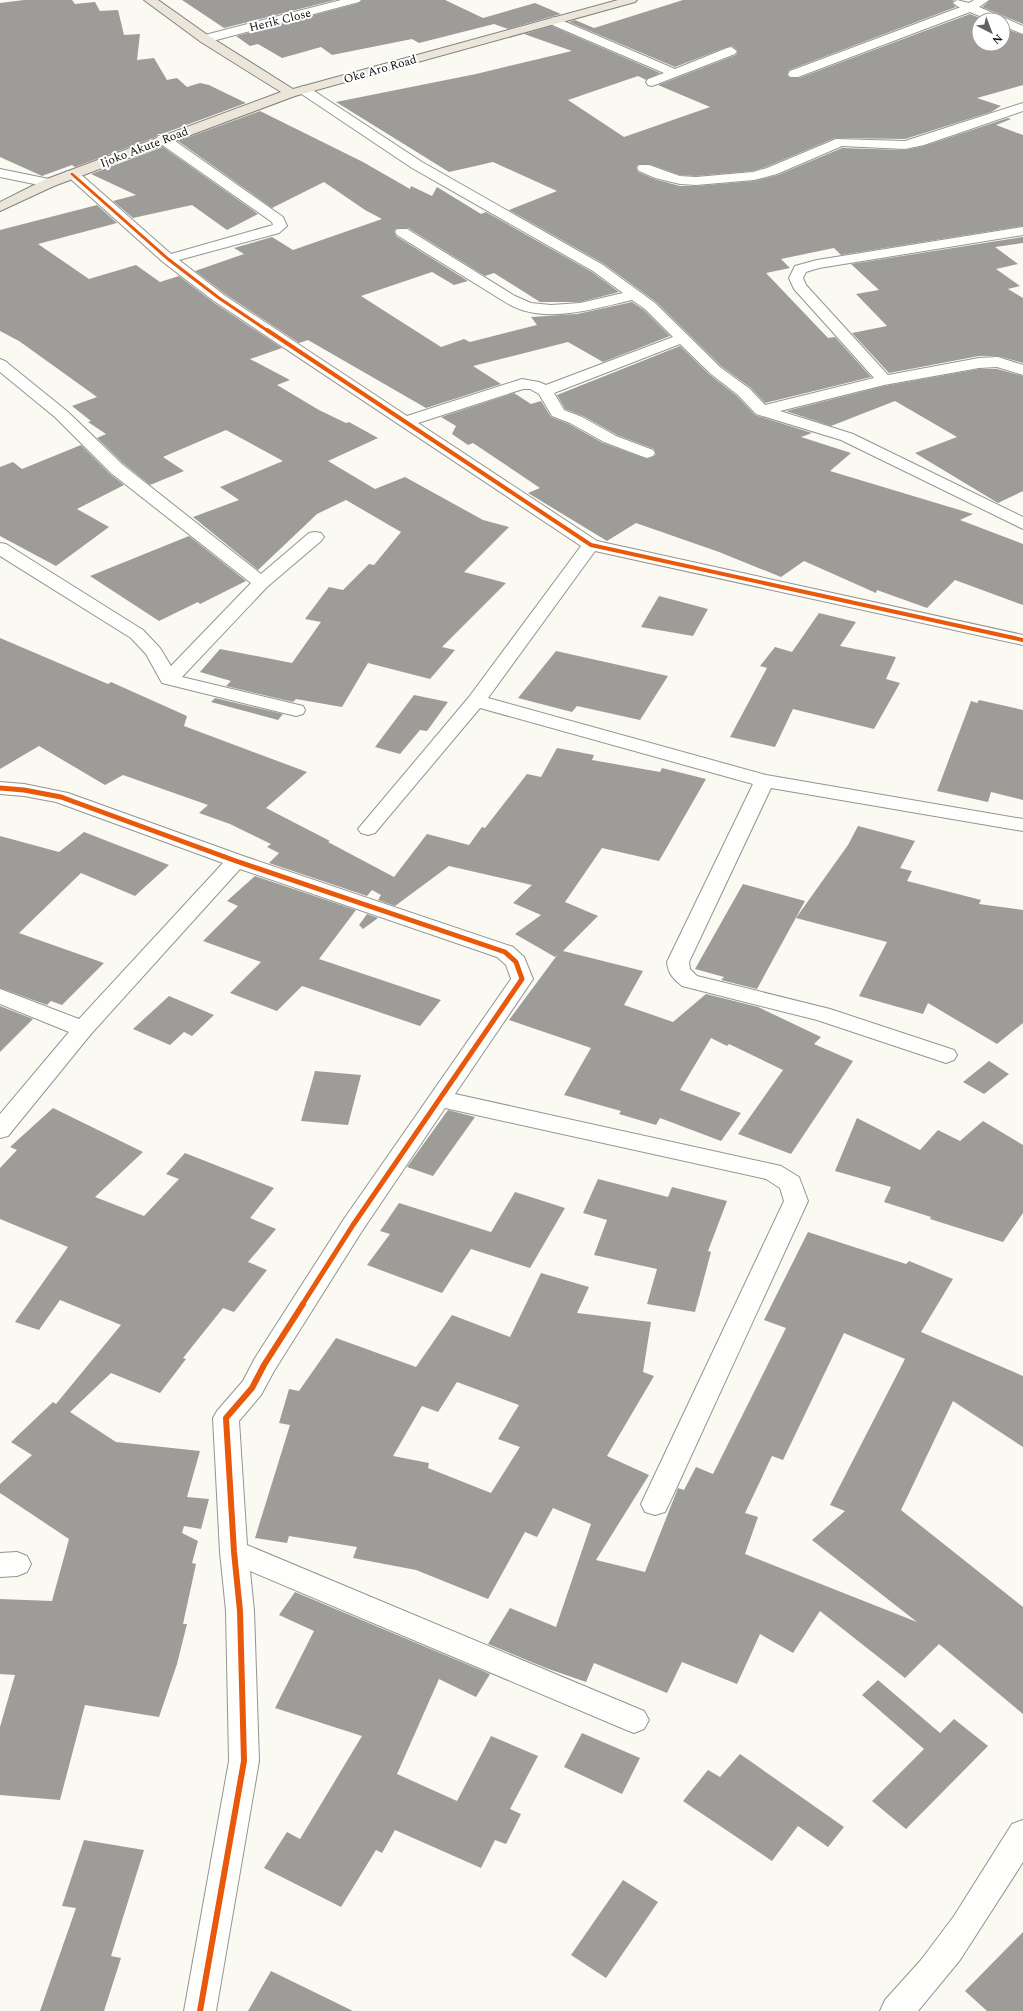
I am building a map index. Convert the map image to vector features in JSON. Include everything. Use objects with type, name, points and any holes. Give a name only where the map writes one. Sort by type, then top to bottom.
[{"type":"main road","points":[[150,0],[205,39],[298,92]]},
{"type":"main road","name":"Oke Aro Road","points":[[298,92],[631,0]]},
{"type":"main road","name":"Ijoko Akute Road","points":[[0,207],[49,183],[72,174],[163,139],[298,92]]},
{"type":"street","name":"Herik Close","points":[[205,39],[355,0]]},
{"type":"street","points":[[955,0],[978,12]]},
{"type":"street","points":[[794,74],[968,8],[984,0]]},
{"type":"street","points":[[554,21],[674,73]]},
{"type":"street","points":[[1011,25],[1023,30]]},
{"type":"street","points":[[652,82],[731,51]]},
{"type":"street","points":[[298,92],[417,165],[566,248],[598,268],[650,306],[716,371],[744,392],[762,411],[847,437],[1023,524]]},
{"type":"street","points":[[644,168],[660,175],[680,180],[696,181],[754,176],[772,171],[826,146],[841,142],[905,145],[919,142],[1023,107]]},
{"type":"street","points":[[163,139],[278,220],[280,226],[274,230],[168,259]]},
{"type":"street","points":[[0,173],[49,183]]},
{"type":"street","points":[[72,174],[168,259],[219,298],[591,546],[1023,640]]},
{"type":"street","points":[[402,232],[510,299],[527,307],[548,309],[570,308],[634,295]]},
{"type":"street","points":[[884,380],[799,286],[796,278],[800,269],[816,264],[1022,232]]},
{"type":"street","points":[[545,391],[683,338]]},
{"type":"street","points":[[762,411],[884,380],[979,363],[998,362],[1023,370]]},
{"type":"street","points":[[0,364],[62,415],[117,469],[260,583]]},
{"type":"street","points":[[405,422],[522,384],[533,385],[545,391],[558,413],[576,420],[610,439],[647,453]]},
{"type":"street","points":[[169,679],[260,583],[315,537]]},
{"type":"street","points":[[368,829],[476,700],[591,546]]},
{"type":"street","points":[[0,548],[138,634],[154,652],[169,679],[296,710]]},
{"type":"street","points":[[476,700],[764,781],[1023,825]]},
{"type":"street","points":[[764,781],[678,962],[679,972],[690,981],[822,1014],[946,1055]]},
{"type":"street","points":[[0,788],[24,790],[61,797],[236,861],[505,952],[516,962],[522,979],[353,1225],[264,1364],[252,1388],[226,1418],[234,1552],[240,1611],[244,1761],[200,2011]]},
{"type":"street","points":[[0,1130],[83,1029],[236,861]]},
{"type":"street","points":[[0,996],[83,1029]]},
{"type":"street","points":[[439,1099],[773,1172],[791,1183],[796,1201],[655,1504]]},
{"type":"street","points":[[234,1552],[634,1720]]},
{"type":"street","points":[[896,2011],[910,1997],[962,1932],[1023,1834]]},
{"type":"building","points":[[24,0],[72,0],[75,4],[95,2],[100,11],[118,10],[124,35],[140,34],[137,60],[154,58],[167,80],[177,78],[187,87],[200,83],[209,85],[246,103],[162,134],[158,134],[156,137],[75,167],[72,165],[42,176],[0,157],[0,3]]},
{"type":"building","points":[[182,0],[335,0],[224,28]]},
{"type":"building","points":[[362,0],[445,0],[483,18],[535,3],[561,14],[508,29],[494,24],[419,43],[412,39],[332,55],[321,47],[282,58],[258,44],[250,46],[236,36],[359,3]]},
{"type":"building","points":[[683,0],[954,0],[952,3],[956,7],[789,70],[787,75],[790,78],[799,78],[970,14],[971,52],[1011,52],[1011,31],[1023,35],[1023,85],[977,98],[1001,106],[991,112],[905,139],[835,138],[753,171],[696,176],[680,175],[649,164],[639,164],[636,167],[638,172],[654,179],[680,186],[754,181],[778,175],[842,148],[905,150],[924,146],[1008,118],[1011,119],[996,125],[1023,135],[1023,226],[841,255],[834,248],[781,259],[790,268],[766,273],[828,338],[835,337],[871,377],[765,403],[751,388],[722,367],[656,302],[604,264],[509,210],[557,191],[493,162],[449,172],[336,102],[476,74],[572,51],[524,34],[552,26],[660,73],[646,80],[638,76],[568,100],[624,137],[710,107],[658,85],[736,55],[738,51],[732,46],[727,47],[675,67],[569,22],[575,20],[594,28]]},
{"type":"building","points":[[990,0],[1023,0],[1023,24],[1011,19],[1011,12],[994,12],[982,7]]},
{"type":"building","points":[[260,111],[363,162],[410,189],[411,186],[432,196],[437,187],[481,214],[486,212],[592,272],[619,292],[580,302],[540,302],[494,273],[485,276],[408,228],[397,228],[394,231],[396,236],[468,281],[454,285],[432,272],[361,296],[441,347],[464,339],[470,342],[537,325],[531,317],[577,314],[632,302],[644,310],[670,336],[603,362],[568,342],[473,366],[501,384],[426,408],[308,340],[299,343],[225,294],[195,271],[244,254],[234,248],[272,237],[293,250],[382,219],[365,210],[324,182],[272,208],[178,141]]},
{"type":"building","points":[[163,147],[258,214],[227,230],[192,205],[133,218],[113,201],[136,195],[91,174]]},
{"type":"building","points":[[97,205],[117,223],[38,244],[89,279],[136,265],[160,282],[179,276],[213,302],[282,348],[250,359],[290,380],[277,385],[319,410],[346,423],[349,422],[378,438],[328,461],[375,489],[405,477],[483,520],[509,527],[464,572],[506,583],[442,647],[455,650],[430,679],[368,663],[342,707],[296,699],[293,702],[226,686],[231,681],[200,672],[220,649],[292,663],[321,622],[305,619],[329,587],[343,590],[369,564],[374,565],[401,532],[346,500],[317,514],[258,570],[193,517],[239,500],[220,487],[283,461],[226,430],[163,457],[184,471],[150,485],[124,464],[97,438],[106,434],[88,422],[91,421],[72,406],[97,397],[19,341],[0,331],[0,230]]},
{"type":"building","points":[[1023,237],[1023,243],[995,247],[1018,264],[996,269],[1020,286],[1008,289],[1023,298],[1023,363],[998,356],[979,356],[889,373],[852,333],[887,326],[856,294],[879,290],[851,264]]},
{"type":"building","points":[[680,346],[710,375],[737,396],[755,415],[812,433],[801,437],[851,453],[830,471],[973,514],[960,520],[1023,544],[1023,605],[955,580],[927,608],[877,590],[876,593],[804,561],[781,577],[719,552],[636,523],[607,541],[528,493],[540,488],[473,443],[468,445],[452,434],[456,426],[441,417],[514,393],[531,404],[541,401],[551,417],[569,424],[603,443],[647,459],[656,454],[654,449],[617,435],[583,416],[565,409],[557,395]]},
{"type":"building","points":[[979,369],[997,369],[1023,376],[1023,491],[998,503],[915,453],[957,437],[895,401],[831,426],[786,411],[884,386]]},
{"type":"building","points":[[81,445],[110,474],[124,485],[77,509],[109,527],[56,566],[0,536],[0,467],[13,462],[22,469]]},
{"type":"building","points":[[189,536],[246,581],[200,604],[198,602],[159,621],[90,576]]},
{"type":"building","points":[[659,596],[708,609],[693,636],[641,627]]},
{"type":"building","points":[[819,613],[856,622],[840,646],[896,657],[886,679],[900,683],[874,729],[793,709],[775,747],[730,737],[767,668],[760,666],[775,647],[792,652]]},
{"type":"building","points":[[0,638],[108,684],[111,682],[187,716],[184,726],[307,772],[266,808],[330,841],[328,842],[394,877],[427,834],[469,845],[482,827],[485,828],[527,774],[541,777],[557,748],[594,755],[592,760],[660,772],[662,768],[706,779],[659,861],[602,848],[565,902],[598,916],[563,951],[643,971],[624,1005],[673,1022],[706,994],[758,1007],[821,1037],[814,1044],[853,1061],[791,1154],[738,1134],[783,1070],[729,1044],[727,1046],[711,1038],[680,1090],[741,1113],[721,1141],[660,1118],[656,1125],[619,1114],[621,1111],[564,1095],[591,1048],[509,1020],[558,954],[555,957],[515,934],[541,915],[513,903],[532,885],[449,866],[395,906],[378,900],[381,895],[372,890],[367,896],[269,863],[279,853],[267,847],[271,844],[230,824],[199,813],[208,805],[123,775],[105,785],[39,746],[0,769]]},
{"type":"building","points":[[556,651],[668,676],[640,720],[577,706],[572,712],[518,698]]},
{"type":"building","points":[[414,695],[448,702],[427,731],[420,730],[400,754],[375,747]]},
{"type":"building","points":[[215,698],[283,714],[278,720],[211,702]]},
{"type":"building","points":[[979,700],[1023,710],[1023,800],[991,792],[988,802],[937,791],[971,701],[977,703]]},
{"type":"building","points":[[858,826],[915,841],[900,868],[912,871],[907,881],[981,900],[979,904],[1023,910],[1023,1023],[997,1044],[928,1003],[923,1014],[859,996],[887,942],[796,918],[848,845]]},
{"type":"building","points":[[84,832],[169,865],[135,896],[81,873],[19,933],[104,963],[62,1005],[51,1001],[47,1005],[0,988],[0,836],[59,852]]},
{"type":"building","points":[[255,876],[356,910],[319,959],[441,1000],[420,1026],[302,986],[277,1011],[230,993],[261,962],[203,941],[238,906],[227,901]]},
{"type":"building","points":[[743,884],[805,901],[757,989],[721,980],[724,977],[695,969]]},
{"type":"building","points":[[367,914],[378,918],[363,929],[359,925]]},
{"type":"building","points":[[169,996],[214,1015],[192,1036],[184,1032],[170,1045],[133,1029]]},
{"type":"building","points":[[0,1006],[33,1019],[0,1052]]},
{"type":"building","points":[[989,1061],[1009,1074],[984,1094],[963,1082]]},
{"type":"building","points":[[315,1071],[361,1075],[348,1125],[301,1121]]},
{"type":"building","points":[[53,1108],[143,1152],[95,1197],[144,1216],[179,1179],[166,1174],[185,1153],[274,1188],[250,1218],[276,1229],[248,1262],[267,1270],[234,1312],[223,1308],[183,1358],[186,1359],[160,1393],[111,1373],[70,1412],[116,1442],[200,1451],[187,1497],[209,1499],[201,1529],[184,1526],[182,1533],[198,1541],[192,1563],[196,1564],[183,1624],[187,1624],[177,1664],[159,1717],[85,1705],[60,1800],[0,1795],[0,1727],[15,1675],[0,1674],[0,1599],[52,1601],[69,1539],[0,1493],[0,1484],[32,1455],[11,1442],[53,1402],[56,1404],[121,1325],[60,1300],[39,1330],[15,1322],[68,1247],[0,1219],[0,1168],[17,1150],[10,1147]]},
{"type":"building","points":[[448,1110],[475,1117],[433,1176],[407,1167]]},
{"type":"building","points":[[857,1118],[920,1150],[938,1130],[960,1141],[983,1121],[1023,1145],[1023,1213],[1003,1242],[930,1219],[931,1217],[884,1202],[891,1187],[835,1171]]},
{"type":"building","points":[[598,1179],[668,1197],[672,1187],[727,1201],[708,1251],[711,1252],[695,1312],[647,1304],[657,1269],[594,1255],[607,1220],[583,1213]]},
{"type":"building","points":[[515,1192],[565,1208],[530,1268],[471,1249],[442,1293],[367,1265],[390,1234],[380,1231],[399,1203],[491,1232]]},
{"type":"building","points":[[808,1232],[906,1264],[909,1261],[953,1279],[921,1332],[1023,1376],[1023,1447],[953,1401],[901,1510],[1023,1607],[1023,1714],[939,1644],[905,1678],[820,1611],[793,1653],[760,1634],[737,1684],[682,1662],[667,1693],[594,1663],[586,1682],[546,1668],[488,1644],[510,1608],[556,1627],[591,1524],[553,1508],[537,1537],[525,1532],[488,1599],[416,1570],[353,1558],[357,1547],[289,1536],[287,1543],[255,1538],[290,1425],[279,1423],[289,1389],[299,1391],[336,1338],[416,1367],[452,1315],[510,1337],[541,1273],[589,1287],[577,1313],[651,1322],[643,1372],[654,1376],[607,1456],[649,1475],[596,1560],[645,1572],[678,1488],[684,1490],[696,1467],[713,1474],[786,1328],[764,1320]],"holes":[[[844,1333],[905,1359],[830,1505],[845,1511],[812,1540],[917,1622],[745,1554],[758,1517],[745,1513],[772,1456],[783,1460]],[[457,1382],[519,1405],[498,1439],[520,1447],[491,1493],[428,1468],[429,1463],[393,1456],[422,1406],[438,1412]]]},
{"type":"building","points":[[295,1592],[490,1674],[476,1697],[439,1679],[397,1774],[457,1801],[491,1736],[538,1756],[510,1809],[521,1814],[506,1844],[495,1840],[481,1868],[395,1830],[382,1853],[376,1850],[341,1907],[264,1868],[287,1832],[300,1839],[362,1736],[275,1708],[314,1631],[279,1615]]},
{"type":"building","points":[[878,1680],[940,1733],[954,1719],[988,1746],[906,1829],[872,1801],[924,1749],[862,1695]]},
{"type":"building","points":[[582,1733],[640,1758],[622,1794],[564,1767]]},
{"type":"building","points":[[740,1754],[844,1827],[828,1847],[798,1826],[772,1861],[683,1801],[708,1770],[720,1777]]},
{"type":"building","points":[[84,1840],[144,1850],[111,1956],[121,1958],[104,2011],[40,2011],[76,1908],[62,1906]]},
{"type":"building","points":[[623,1880],[658,1902],[606,1978],[571,1955]]},
{"type":"building","points":[[1023,1932],[1023,2011],[987,2011],[965,1991]]},
{"type":"building","points":[[271,1971],[353,2011],[248,2011]]},
{"type":"cycle path","points":[[72,174],[168,259],[219,298],[591,545],[1023,640]]},
{"type":"cycle path","points":[[0,788],[24,790],[61,797],[236,861],[505,952],[516,962],[522,979],[353,1225],[264,1365],[252,1388],[226,1418],[234,1552],[240,1611],[244,1761],[200,2011]]}]
